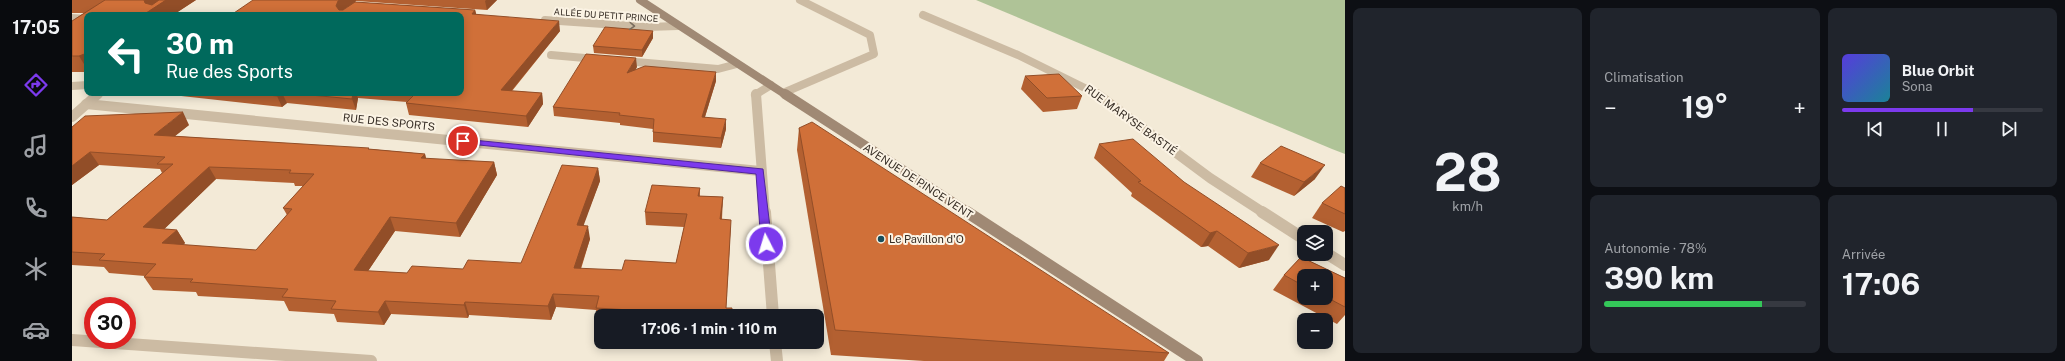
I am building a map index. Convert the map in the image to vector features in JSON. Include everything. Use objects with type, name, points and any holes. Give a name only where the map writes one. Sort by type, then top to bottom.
[{"type":"main road","name":"AVENUE DE PINCE VENT","points":[[640,0],[1197,361]]},
{"type":"street","points":[[783,93],[874,54],[870,34],[800,0]]},
{"type":"street","name":"RUE MARYSE BASTIÉ","points":[[923,15],[1018,55],[1098,94],[1210,178],[1297,234]]},
{"type":"street","points":[[72,18],[84,19]]},
{"type":"street","name":"ALLÉE DU PETIT PRINCE","points":[[537,19],[647,27],[678,26]]},
{"type":"street","points":[[551,55],[718,70],[737,64]]},
{"type":"street","points":[[72,86],[84,85]]},
{"type":"street","points":[[771,85],[755,94],[760,171],[772,309]]},
{"type":"street","points":[[72,116],[95,96]]},
{"type":"street","name":"RUE DES SPORTS","points":[[86,104],[760,171]]},
{"type":"street","points":[[1333,257],[1345,265]]},
{"type":"street","points":[[72,340],[371,361]]},
{"type":"street","points":[[776,349],[777,361]]},
{"type":"green space","points":[[976,0],[1345,0],[1345,154],[1332,149]]},
{"type":"building","points":[[105,0],[144,0],[145,3],[152,5],[159,0],[166,0],[148,12],[86,12]]},
{"type":"building","points":[[253,0],[340,0],[336,6],[339,10],[343,10],[355,2],[475,10],[472,14],[559,21],[501,90],[542,93],[526,116],[406,103],[413,96],[464,96],[464,12],[235,12]]},
{"type":"building","points":[[84,13],[84,54],[79,56],[72,56],[72,21]]},
{"type":"building","points":[[605,27],[653,31],[642,50],[593,46]]},
{"type":"building","points":[[586,54],[636,58],[627,73],[645,66],[716,72],[702,117],[726,119],[721,138],[653,132],[654,119],[619,115],[620,113],[553,107]]},
{"type":"building","points":[[1059,74],[1082,96],[1047,98],[1025,76]]},
{"type":"building","points":[[321,96],[352,96],[352,99]]},
{"type":"building","points":[[183,112],[154,135],[369,148],[368,149],[425,154],[421,158],[494,162],[456,223],[390,217],[354,270],[407,273],[412,266],[463,269],[468,260],[521,263],[562,165],[598,168],[577,225],[588,226],[574,268],[622,270],[625,260],[676,263],[687,214],[645,212],[652,185],[700,188],[698,196],[723,197],[720,219],[731,220],[726,308],[732,309],[596,308],[599,296],[553,294],[548,306],[465,302],[464,305],[385,301],[378,312],[331,309],[336,301],[282,297],[288,289],[190,282],[193,279],[144,277],[156,264],[99,260],[105,254],[72,252],[72,217],[107,220],[173,164],[157,164],[165,157],[90,152],[72,166],[72,127],[85,116]],"holes":[[[209,167],[291,170],[289,173],[314,174],[283,208],[292,209],[256,250],[162,243],[177,230],[143,227]]]},
{"type":"building","name":"Le Pavillon d'O","points":[[812,122],[1169,353],[835,330],[799,128]]},
{"type":"building","points":[[1133,139],[1184,182],[1279,245],[1248,253],[1217,231],[1210,233],[1138,182],[1141,181],[1099,144]]},
{"type":"building","points":[[1281,146],[1325,165],[1304,182],[1260,163]]},
{"type":"building","points":[[1341,186],[1345,188],[1345,214],[1322,203]]},
{"type":"building","points":[[1297,261],[1309,261],[1326,269],[1297,269],[1297,282],[1284,275]]},
{"type":"building","points":[[1333,272],[1345,278],[1345,307],[1333,301]]},
{"type":"place","name":"Le Pavillon d'O","points":[[881,239]]},
{"type":"route","points":[[463,141],[760,171],[766,244]]}]
